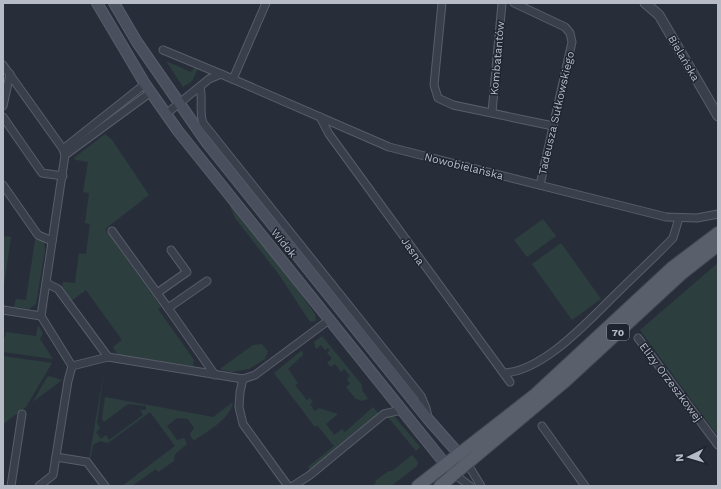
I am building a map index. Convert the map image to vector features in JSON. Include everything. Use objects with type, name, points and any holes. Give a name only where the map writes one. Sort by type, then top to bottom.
[{"type":"main road","name":"Widok","points":[[97,3],[145,84],[166,114],[445,466],[454,474]]},
{"type":"main road","name":"Widok","points":[[114,3],[137,42],[219,159],[428,419],[463,459]]},
{"type":"main road","name":"70","points":[[418,486],[445,466],[463,459],[563,383],[712,245],[718,233]]},
{"type":"main road","name":"70","points":[[440,486],[454,474],[463,459]]},
{"type":"street","points":[[233,79],[266,3]]},
{"type":"street","points":[[442,3],[434,79],[434,92],[438,98],[446,103],[553,126]]},
{"type":"street","name":"Kombatantów","points":[[492,112],[502,3]]},
{"type":"street","name":"Tadeusza Sułkowskiego","points":[[514,3],[565,27],[570,33],[572,42],[540,185]]},
{"type":"street","name":"Bielańska","points":[[645,3],[659,15],[718,116]]},
{"type":"street","name":"Nowobielańska","points":[[163,50],[389,147],[649,213],[679,218],[696,218],[718,214]]},
{"type":"street","points":[[3,65],[64,152],[63,176],[41,316],[72,366],[53,475],[39,486]]},
{"type":"street","points":[[3,106],[10,74]]},
{"type":"street","points":[[166,114],[200,88],[209,79],[221,74]]},
{"type":"street","points":[[64,152],[145,84]]},
{"type":"street","name":"Widok","points":[[200,88],[202,98],[201,118],[204,123],[421,396],[426,408],[428,419]]},
{"type":"street","points":[[64,152],[151,92]]},
{"type":"street","points":[[3,117],[42,173],[63,176]]},
{"type":"street","name":"Jasna","points":[[320,117],[329,134],[510,382]]},
{"type":"street","points":[[3,185],[38,235],[52,241]]},
{"type":"street","points":[[504,373],[511,373],[532,364],[551,353],[568,339],[673,238],[679,218]]},
{"type":"street","points":[[112,231],[215,375]]},
{"type":"street","points":[[157,293],[187,272],[171,250]]},
{"type":"street","points":[[168,308],[207,281]]},
{"type":"street","points":[[46,283],[58,289],[108,357]]},
{"type":"street","points":[[3,310],[41,316]]},
{"type":"street","points":[[72,366],[108,357],[243,379],[255,375],[329,320]]},
{"type":"street","name":"Elizy Orzeszkowej","points":[[638,338],[718,445]]},
{"type":"street","points":[[243,379],[240,392],[240,407],[243,424],[288,486]]},
{"type":"street","points":[[293,486],[310,476],[384,414],[401,410]]},
{"type":"street","points":[[11,486],[22,414]]},
{"type":"street","points":[[542,426],[585,486]]},
{"type":"street","points":[[56,457],[87,462],[105,486]]},
{"type":"street","name":"Widok","points":[[463,459],[482,486]]},
{"type":"street","name":"Widok","points":[[454,474],[470,486]]},
{"type":"shaded area","points":[[166,61],[191,72],[194,68],[198,68],[192,81],[183,87]]},
{"type":"shaded area","points":[[105,134],[112,140],[149,195],[105,229],[161,307],[158,309],[194,360],[193,366],[118,355],[113,347],[122,340],[86,290],[71,301],[62,289],[63,282],[75,283],[79,253],[86,254],[90,224],[85,223],[89,193],[83,192],[88,162],[76,160],[74,158]]},
{"type":"shaded area","points":[[228,201],[286,273],[315,314],[316,321],[310,322],[280,276],[235,218]]},
{"type":"shaded area","points":[[543,219],[556,236],[527,257],[514,240]]},
{"type":"shaded area","points":[[3,236],[11,237],[3,292]]},
{"type":"shaded area","points":[[39,238],[44,242],[45,250],[36,304],[29,309],[14,307],[16,299],[26,300],[35,240]]},
{"type":"shaded area","points":[[561,243],[601,299],[572,320],[532,264]]},
{"type":"shaded area","points":[[718,263],[718,436],[640,330]]},
{"type":"shaded area","points":[[38,325],[43,333],[40,339],[53,359],[3,352],[3,337],[5,337],[6,332],[36,336]]},
{"type":"shaded area","points":[[322,336],[362,385],[362,390],[368,399],[361,401],[355,398],[346,387],[350,384],[347,379],[350,376],[344,369],[341,372],[335,364],[331,367],[327,363],[332,358],[327,353],[330,350],[328,348],[325,350],[321,345],[316,349],[314,342]]},
{"type":"shaded area","points":[[262,344],[268,351],[265,359],[249,369],[232,372],[221,370],[221,368],[253,345]]},
{"type":"shaded area","points":[[301,351],[303,352],[303,355],[288,369],[298,383],[295,385],[307,400],[310,398],[313,402],[310,404],[315,411],[319,408],[338,414],[326,424],[334,435],[342,429],[345,432],[373,407],[379,414],[310,470],[308,467],[334,446],[317,425],[315,427],[274,373]]},
{"type":"shaded area","points":[[3,356],[52,363],[26,407],[3,424]]},
{"type":"shaded area","points":[[104,371],[97,423],[100,428],[96,432],[101,439],[106,435],[109,440],[143,415],[140,410],[146,410],[146,406],[128,404],[104,422],[102,419],[105,397],[213,417],[233,402],[228,414],[223,419],[212,429],[195,440],[192,439],[190,434],[194,428],[188,419],[177,418],[167,426],[177,440],[184,438],[187,444],[175,454],[174,461],[158,472],[156,469],[132,486],[122,486],[175,446],[150,412],[108,443],[100,441],[93,445],[91,457],[89,459]]},
{"type":"shaded area","points":[[49,376],[62,380],[33,402],[47,377]]},
{"type":"shaded area","points":[[393,415],[420,447],[416,451],[387,416]]},
{"type":"shaded area","points":[[412,455],[418,462],[417,466],[391,486],[372,486],[376,483],[375,481],[389,471],[392,471]]}]
